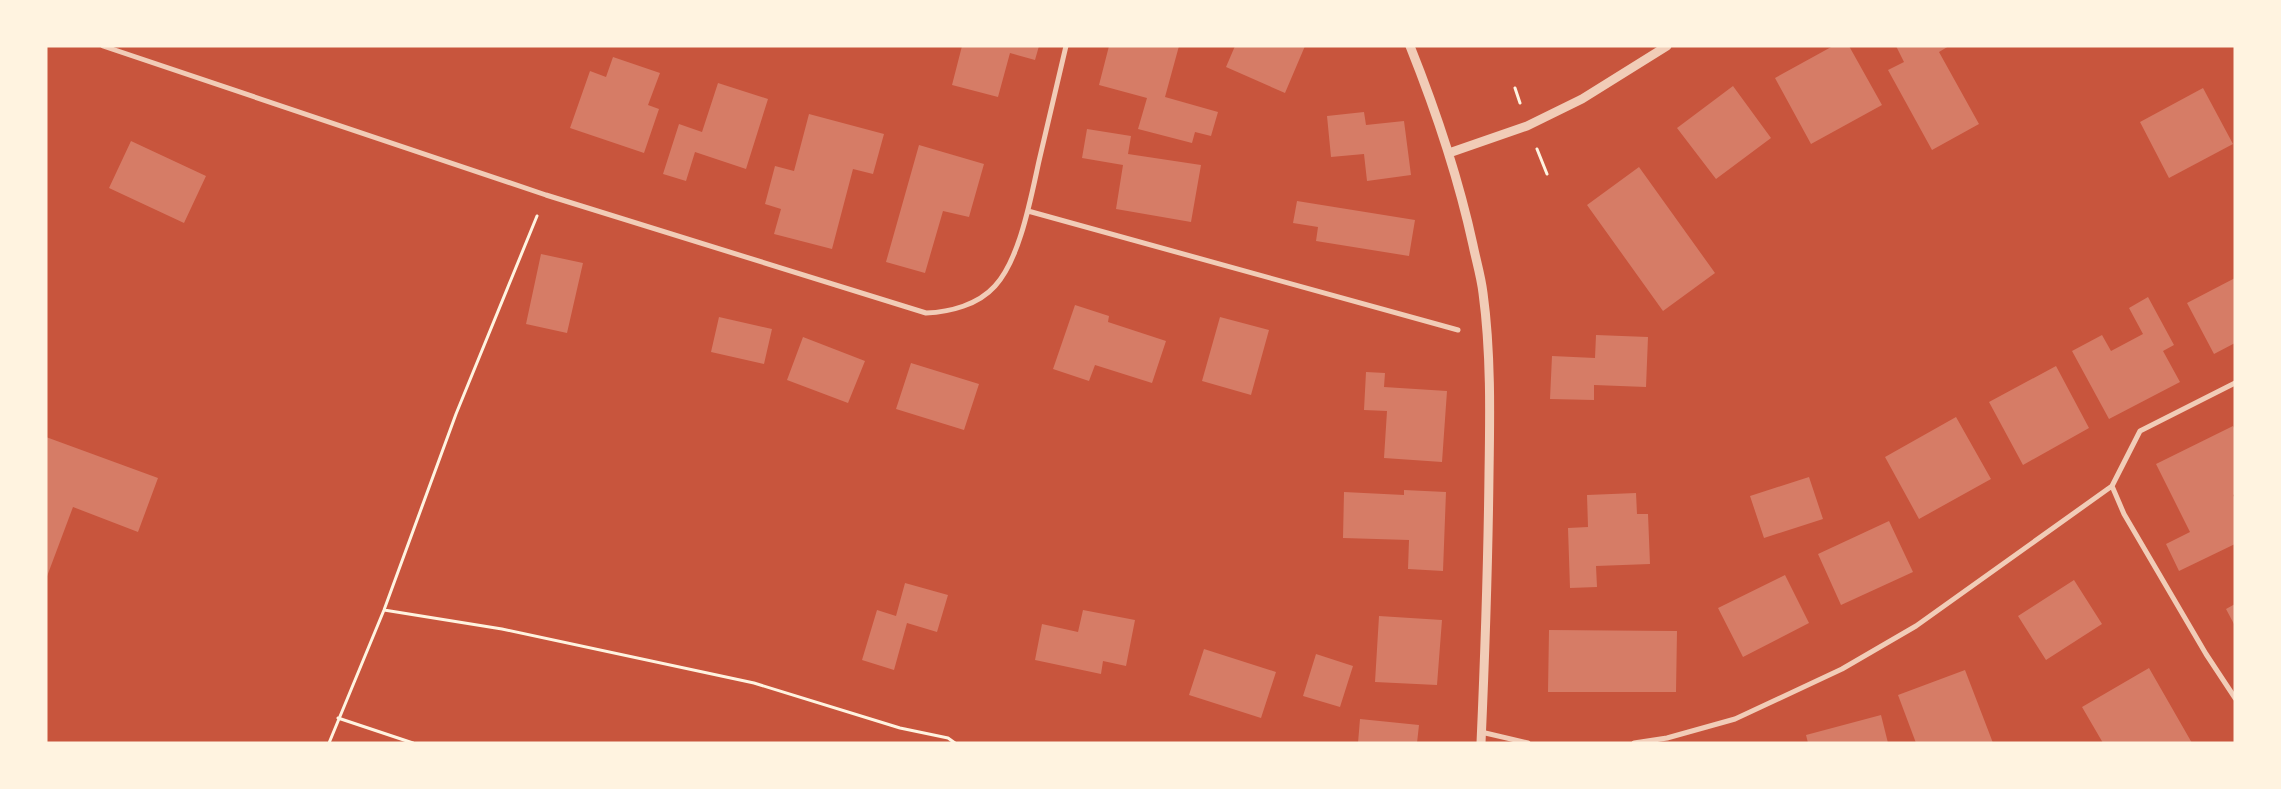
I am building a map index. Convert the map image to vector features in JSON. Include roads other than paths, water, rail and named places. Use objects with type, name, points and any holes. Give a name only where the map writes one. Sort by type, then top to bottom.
[{"type":"street","points":[[103,46],[546,195],[926,313],[944,312],[970,304],[995,287],[1011,260],[1028,211],[1066,46]]},
{"type":"street","points":[[1410,46],[1433,102],[1449,153],[1463,201],[1483,291],[1489,353],[1488,558],[1481,743]]},
{"type":"street","points":[[1449,153],[1527,126],[1582,99],[1667,46]]},
{"type":"street","points":[[1028,211],[1458,330]]},
{"type":"street","points":[[1634,743],[1667,738],[1735,719],[1842,669],[1916,626],[2069,514],[2112,486],[2140,431],[2235,383]]},
{"type":"street","points":[[2112,486],[2129,523],[2206,654],[2235,698]]},
{"type":"street","points":[[1481,732],[1528,743]]}]
